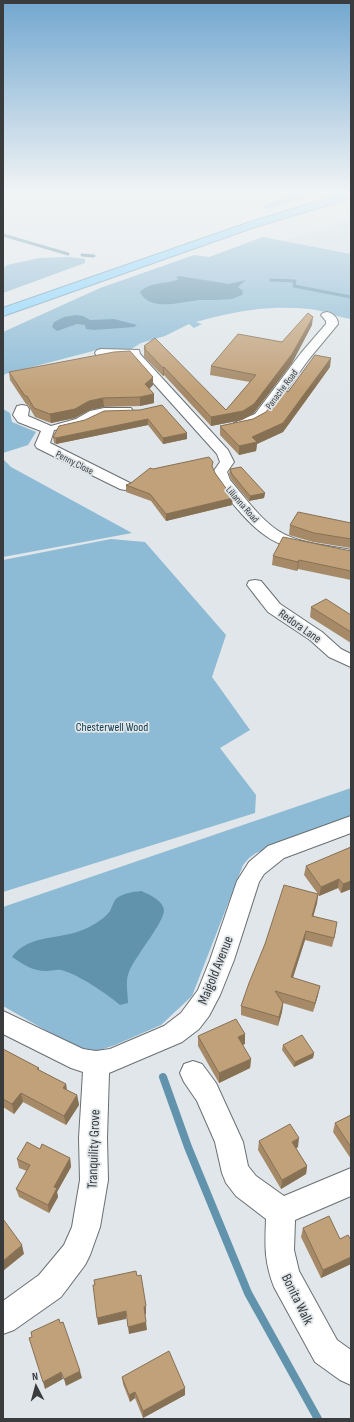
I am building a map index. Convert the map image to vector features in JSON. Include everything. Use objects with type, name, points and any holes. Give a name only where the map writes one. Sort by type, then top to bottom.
[{"type":"highway","points":[[3,302],[124,259]]},
{"type":"highway","points":[[3,312],[153,259]]},
{"type":"street","name":"Panache Road","points":[[217,430],[246,424],[260,418],[305,356],[332,324],[332,320],[327,315]]},
{"type":"street","name":"Lilianna Road","points":[[101,353],[138,351],[177,403],[217,430],[227,462],[220,472],[222,481],[272,534],[291,542],[351,555]]},
{"type":"street","points":[[162,406],[177,403]]},
{"type":"street","points":[[22,409],[20,415],[23,419],[48,429],[80,422],[95,414],[104,412],[140,411]]},
{"type":"street","name":"Penny Close","points":[[48,429],[42,445],[125,486]]},
{"type":"street","name":"Redora Lane","points":[[255,585],[274,608],[316,636],[335,653],[351,661]]},
{"type":"street","name":"Maigold Avenue","points":[[3,1022],[80,1060],[96,1063],[111,1061],[173,1034],[190,1021],[208,995],[222,960],[248,881],[253,872],[267,858],[276,852],[351,824]]},
{"type":"street","name":"Tranquility Grove","points":[[3,1319],[50,1286],[75,1254],[86,1227],[94,1180],[93,1138],[96,1063]]},
{"type":"street","points":[[193,1072],[207,1092],[229,1142],[236,1173],[246,1186],[281,1212],[351,1182]]},
{"type":"street","name":"Bonita Walk","points":[[281,1212],[279,1250],[285,1276],[326,1351],[351,1369]]},
{"type":"green space","points":[[33,259],[85,259],[85,263],[3,293],[3,269],[7,265]]},
{"type":"green space","points":[[182,259],[351,259],[351,319],[325,312],[295,308],[266,308],[238,312],[196,322],[202,324],[194,328],[189,324],[165,336],[141,343],[128,351],[97,350],[5,374],[3,377],[3,332],[100,288]]},
{"type":"green space","points":[[3,409],[10,413],[12,422],[36,432],[28,445],[3,453]]},
{"type":"green space","points":[[3,459],[11,467],[132,533],[3,557]]},
{"type":"green space","name":"Chesterwell Wood","points":[[111,539],[145,542],[226,635],[212,677],[250,730],[220,748],[256,795],[255,813],[3,892],[3,560]]},
{"type":"green space","points":[[351,788],[351,817],[256,853],[243,865],[192,996],[161,1025],[115,1045],[97,1051],[84,1052],[3,1006],[3,907]]},
{"type":"shaded area","points":[[179,276],[229,284],[246,280],[238,287],[243,291],[242,295],[232,299],[159,304],[151,302],[140,292],[149,286],[179,279],[176,277]]},
{"type":"shaded area","points":[[75,315],[83,316],[90,320],[114,319],[137,325],[134,327],[94,330],[86,329],[85,325],[77,324],[57,331],[52,327],[54,322],[64,317]]},
{"type":"shaded area","points":[[141,891],[158,900],[163,906],[164,910],[163,916],[155,931],[137,957],[129,972],[127,983],[128,1003],[120,1005],[108,995],[68,972],[59,970],[36,970],[12,957],[25,945],[42,939],[77,932],[100,921],[110,911],[117,898],[132,892]]},
{"type":"building","points":[[308,313],[313,317],[292,354],[254,404],[243,411],[211,417],[144,348],[146,348],[144,346],[155,338],[226,410],[256,375],[211,366],[238,334],[282,342]]},
{"type":"building","points":[[130,351],[153,377],[145,384],[154,394],[140,397],[103,398],[89,401],[75,409],[50,414],[34,408],[9,372],[114,352]]},
{"type":"building","points":[[315,355],[331,358],[283,423],[252,437],[257,442],[239,446],[220,426],[253,419],[266,412],[283,389],[288,392]]},
{"type":"building","points":[[162,405],[187,433],[163,438],[148,419],[56,438],[53,437],[59,426],[85,420],[104,411],[140,410]]},
{"type":"building","points":[[209,457],[213,462],[212,466],[215,473],[233,498],[166,514],[150,494],[126,485],[131,483],[150,468],[153,469]]},
{"type":"building","points":[[241,467],[265,493],[250,496],[232,474],[230,469]]},
{"type":"building","points":[[298,512],[351,523],[351,539],[314,533],[290,525]]},
{"type":"building","points":[[283,537],[351,551],[351,571],[273,556]]},
{"type":"building","points":[[326,599],[351,615],[351,632],[311,607]]},
{"type":"building","points":[[351,847],[351,881],[343,884],[339,879],[321,887],[306,866]]},
{"type":"building","points":[[284,885],[318,894],[312,916],[337,922],[334,938],[306,931],[291,977],[320,986],[315,1003],[275,991],[283,1003],[279,1017],[241,1006],[265,944]]},
{"type":"building","points":[[236,1019],[245,1034],[238,1037],[251,1059],[219,1073],[198,1036]]},
{"type":"building","points":[[302,1035],[314,1053],[295,1062],[283,1045]]},
{"type":"building","points":[[3,1049],[66,1084],[63,1088],[77,1095],[64,1116],[21,1093],[12,1104],[3,1099]]},
{"type":"building","points":[[351,1115],[351,1147],[335,1123]]},
{"type":"building","points":[[290,1124],[299,1138],[292,1142],[307,1166],[282,1180],[259,1141]]},
{"type":"building","points":[[27,1142],[40,1149],[42,1144],[70,1158],[54,1187],[57,1188],[48,1205],[16,1189],[30,1165],[17,1159]]},
{"type":"building","points":[[329,1216],[340,1239],[348,1235],[351,1240],[351,1257],[323,1270],[303,1228]]},
{"type":"building","points":[[3,1219],[22,1245],[3,1261]]},
{"type":"building","points":[[136,1271],[137,1276],[141,1275],[146,1306],[144,1307],[146,1322],[128,1327],[126,1311],[97,1318],[93,1285],[95,1285],[94,1280]]},
{"type":"building","points":[[59,1319],[60,1323],[63,1322],[80,1371],[64,1379],[61,1372],[43,1382],[29,1338],[32,1337],[31,1332]]},
{"type":"building","points":[[169,1351],[185,1388],[143,1411],[135,1392],[129,1395],[122,1377]]},
{"type":"waterway","points":[[271,280],[295,281],[294,286],[351,297]]},
{"type":"waterway","points":[[163,1077],[188,1147],[248,1293],[318,1419]]}]
